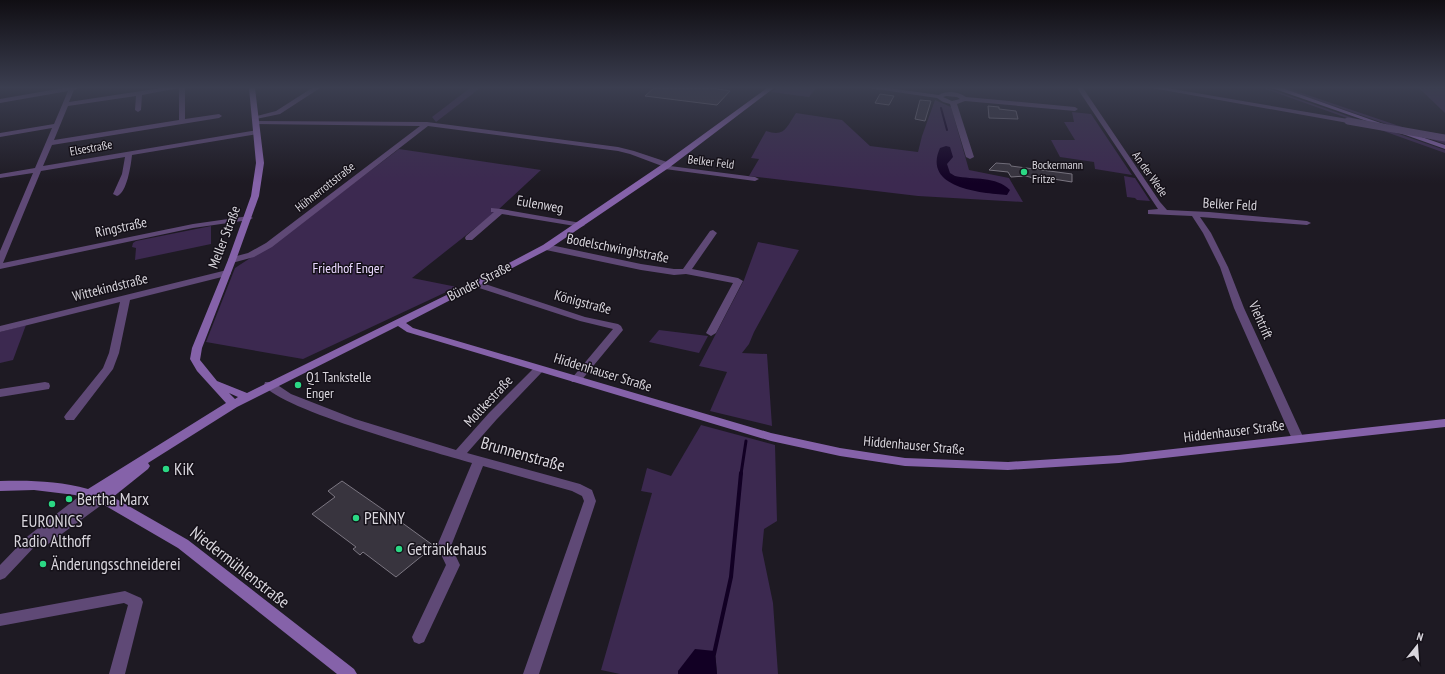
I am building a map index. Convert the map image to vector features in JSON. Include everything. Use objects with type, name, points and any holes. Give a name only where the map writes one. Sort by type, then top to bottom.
[{"type":"street","points":[[0,260],[59,119]]},
{"type":"street","points":[[50,143],[198,119]]},
{"type":"street","name":"Meller Straße","points":[[233,404],[216,384],[199,368],[195,360],[197,348],[232,260],[255,196],[260,163],[255,119]]},
{"type":"street","points":[[256,125],[266,119]]},
{"type":"street","name":"Bünder Straße","points":[[0,574],[12,562],[97,496],[170,444],[233,404],[476,284],[546,247],[581,225],[666,166],[729,119]]},
{"type":"street","points":[[958,119],[970,157]]},
{"type":"street","name":"An der Wede","points":[[1101,119],[1157,204],[1164,211]]},
{"type":"street","points":[[1339,119],[1445,138]]},
{"type":"street","points":[[1366,119],[1445,147]]},
{"type":"street","name":"Belker Feld","points":[[256,125],[285,123],[427,124],[618,149],[632,152],[666,166],[755,179]]},
{"type":"street","name":"Hühnerrottstraße","points":[[232,260],[251,255],[275,240],[427,124]]},
{"type":"street","points":[[0,135],[57,125]]},
{"type":"street","name":"Elsestraße","points":[[0,176],[129,154],[256,125]]},
{"type":"street","points":[[117,194],[126,174],[129,154]]},
{"type":"street","name":"Eulenweg","points":[[469,238],[498,210],[581,225]]},
{"type":"street","name":"Belker Feld","points":[[1151,212],[1164,211],[1195,215],[1209,214],[1307,223]]},
{"type":"street","name":"Viehtrift","points":[[1195,215],[1207,233],[1224,267],[1239,308],[1298,439]]},
{"type":"street","name":"Ringstraße","points":[[0,266],[179,229],[248,218]]},
{"type":"street","name":"Bodelschwinghstraße","points":[[546,247],[641,267],[674,272],[686,271],[713,233]]},
{"type":"street","points":[[686,271],[738,281],[711,333]]},
{"type":"street","name":"Wittekindstraße","points":[[0,329],[227,273]]},
{"type":"street","name":"Königstraße","points":[[476,284],[583,319],[618,328],[618,330],[576,380]]},
{"type":"street","points":[[70,417],[108,369],[114,353],[126,298]]},
{"type":"street","name":"Hiddenhauser Straße","points":[[398,322],[410,330],[576,380],[778,438],[840,452],[905,462],[1008,466],[1119,458],[1445,422]]},
{"type":"street","name":"Moltkestraße","points":[[459,454],[493,416],[540,369]]},
{"type":"street","name":"Meller Straße","points":[[216,384],[238,392],[246,397]]},
{"type":"street","name":"Brunnenstraße","points":[[269,385],[274,390],[296,400],[347,420],[479,460],[576,487],[588,493],[590,500],[531,674]]},
{"type":"street","points":[[0,393],[45,386]]},
{"type":"street","points":[[419,637],[453,565],[444,546],[479,460]]},
{"type":"street","name":"Niedermühlenstraße","points":[[0,486],[34,485],[56,487],[97,496],[182,544],[344,673]]},
{"type":"street","points":[[0,620],[125,597],[136,602],[117,674]]},
{"type":"green space","points":[[792,119],[842,120],[870,146],[918,152],[928,119],[955,119],[969,170],[1009,178],[1023,202],[918,196],[749,176],[759,159],[751,158],[766,131],[772,133],[781,132],[787,127]]},
{"type":"green space","points":[[1073,119],[1095,119],[1132,175],[1095,169],[1094,162],[1060,157],[1051,140],[1075,140],[1064,122],[1074,122]]},
{"type":"green space","points":[[1351,119],[1357,119],[1445,150],[1445,153]]},
{"type":"green space","points":[[1373,119],[1380,119],[1408,129],[1445,135],[1445,144]]},
{"type":"green space","name":"Friedhof Enger","points":[[399,149],[541,170],[498,210],[412,278],[457,287],[303,359],[206,342],[235,268],[288,233]]},
{"type":"green space","points":[[1124,176],[1135,178],[1150,201],[1137,200],[1135,198],[1127,197]]},
{"type":"green space","points":[[211,226],[211,244],[135,260],[136,248],[132,247],[133,243],[136,241]]},
{"type":"green space","points":[[758,242],[799,250],[754,332],[749,344],[742,353],[767,354],[772,426],[710,411],[727,372],[699,366],[744,280]]},
{"type":"green space","points":[[26,325],[13,360],[0,363],[0,332]]},
{"type":"green space","points":[[659,330],[708,336],[699,353],[649,342]]},
{"type":"green space","points":[[701,425],[775,445],[777,521],[764,529],[762,550],[773,603],[778,674],[717,674],[715,651],[678,671],[678,674],[620,674],[601,670],[652,493],[641,491],[647,468],[671,476]]},
{"type":"shaded area","points":[[946,146],[950,147],[953,157],[947,164],[950,173],[955,176],[998,182],[1010,190],[1007,195],[970,190],[957,186],[946,180],[939,172],[937,161],[940,148]]},
{"type":"shaded area","points":[[695,649],[715,651],[717,674],[678,674],[678,671]]},
{"type":"building","name":"Bockermann Fritze","points":[[996,163],[1072,174],[1072,182],[1047,178],[1044,181],[1026,176],[1011,177],[1008,172],[989,170]]},
{"type":"building","name":"PENNY","points":[[342,481],[434,546],[396,577],[363,552],[360,555],[353,549],[356,547],[312,514],[335,497],[328,491]]},
{"type":"waterway","points":[[944,119],[947,130]]},
{"type":"waterway","points":[[741,474],[746,441]]},
{"type":"waterway","points":[[714,654],[731,577],[741,473]]},
{"type":"place","name":"Bockermann Fritze","points":[[1024,172]]},
{"type":"place","name":"Q1 Tankstelle Enger","points":[[298,385]]},
{"type":"place","name":"KiK","points":[[166,469]]},
{"type":"place","name":"Bertha Marx","points":[[69,499]]},
{"type":"place","name":"EURONICS Radio Althoff","points":[[52,504]]},
{"type":"place","name":"PENNY","points":[[356,518]]},
{"type":"place","name":"Getränkehaus","points":[[399,549]]},
{"type":"place","name":"Änderungsschneiderei","points":[[43,564]]}]
